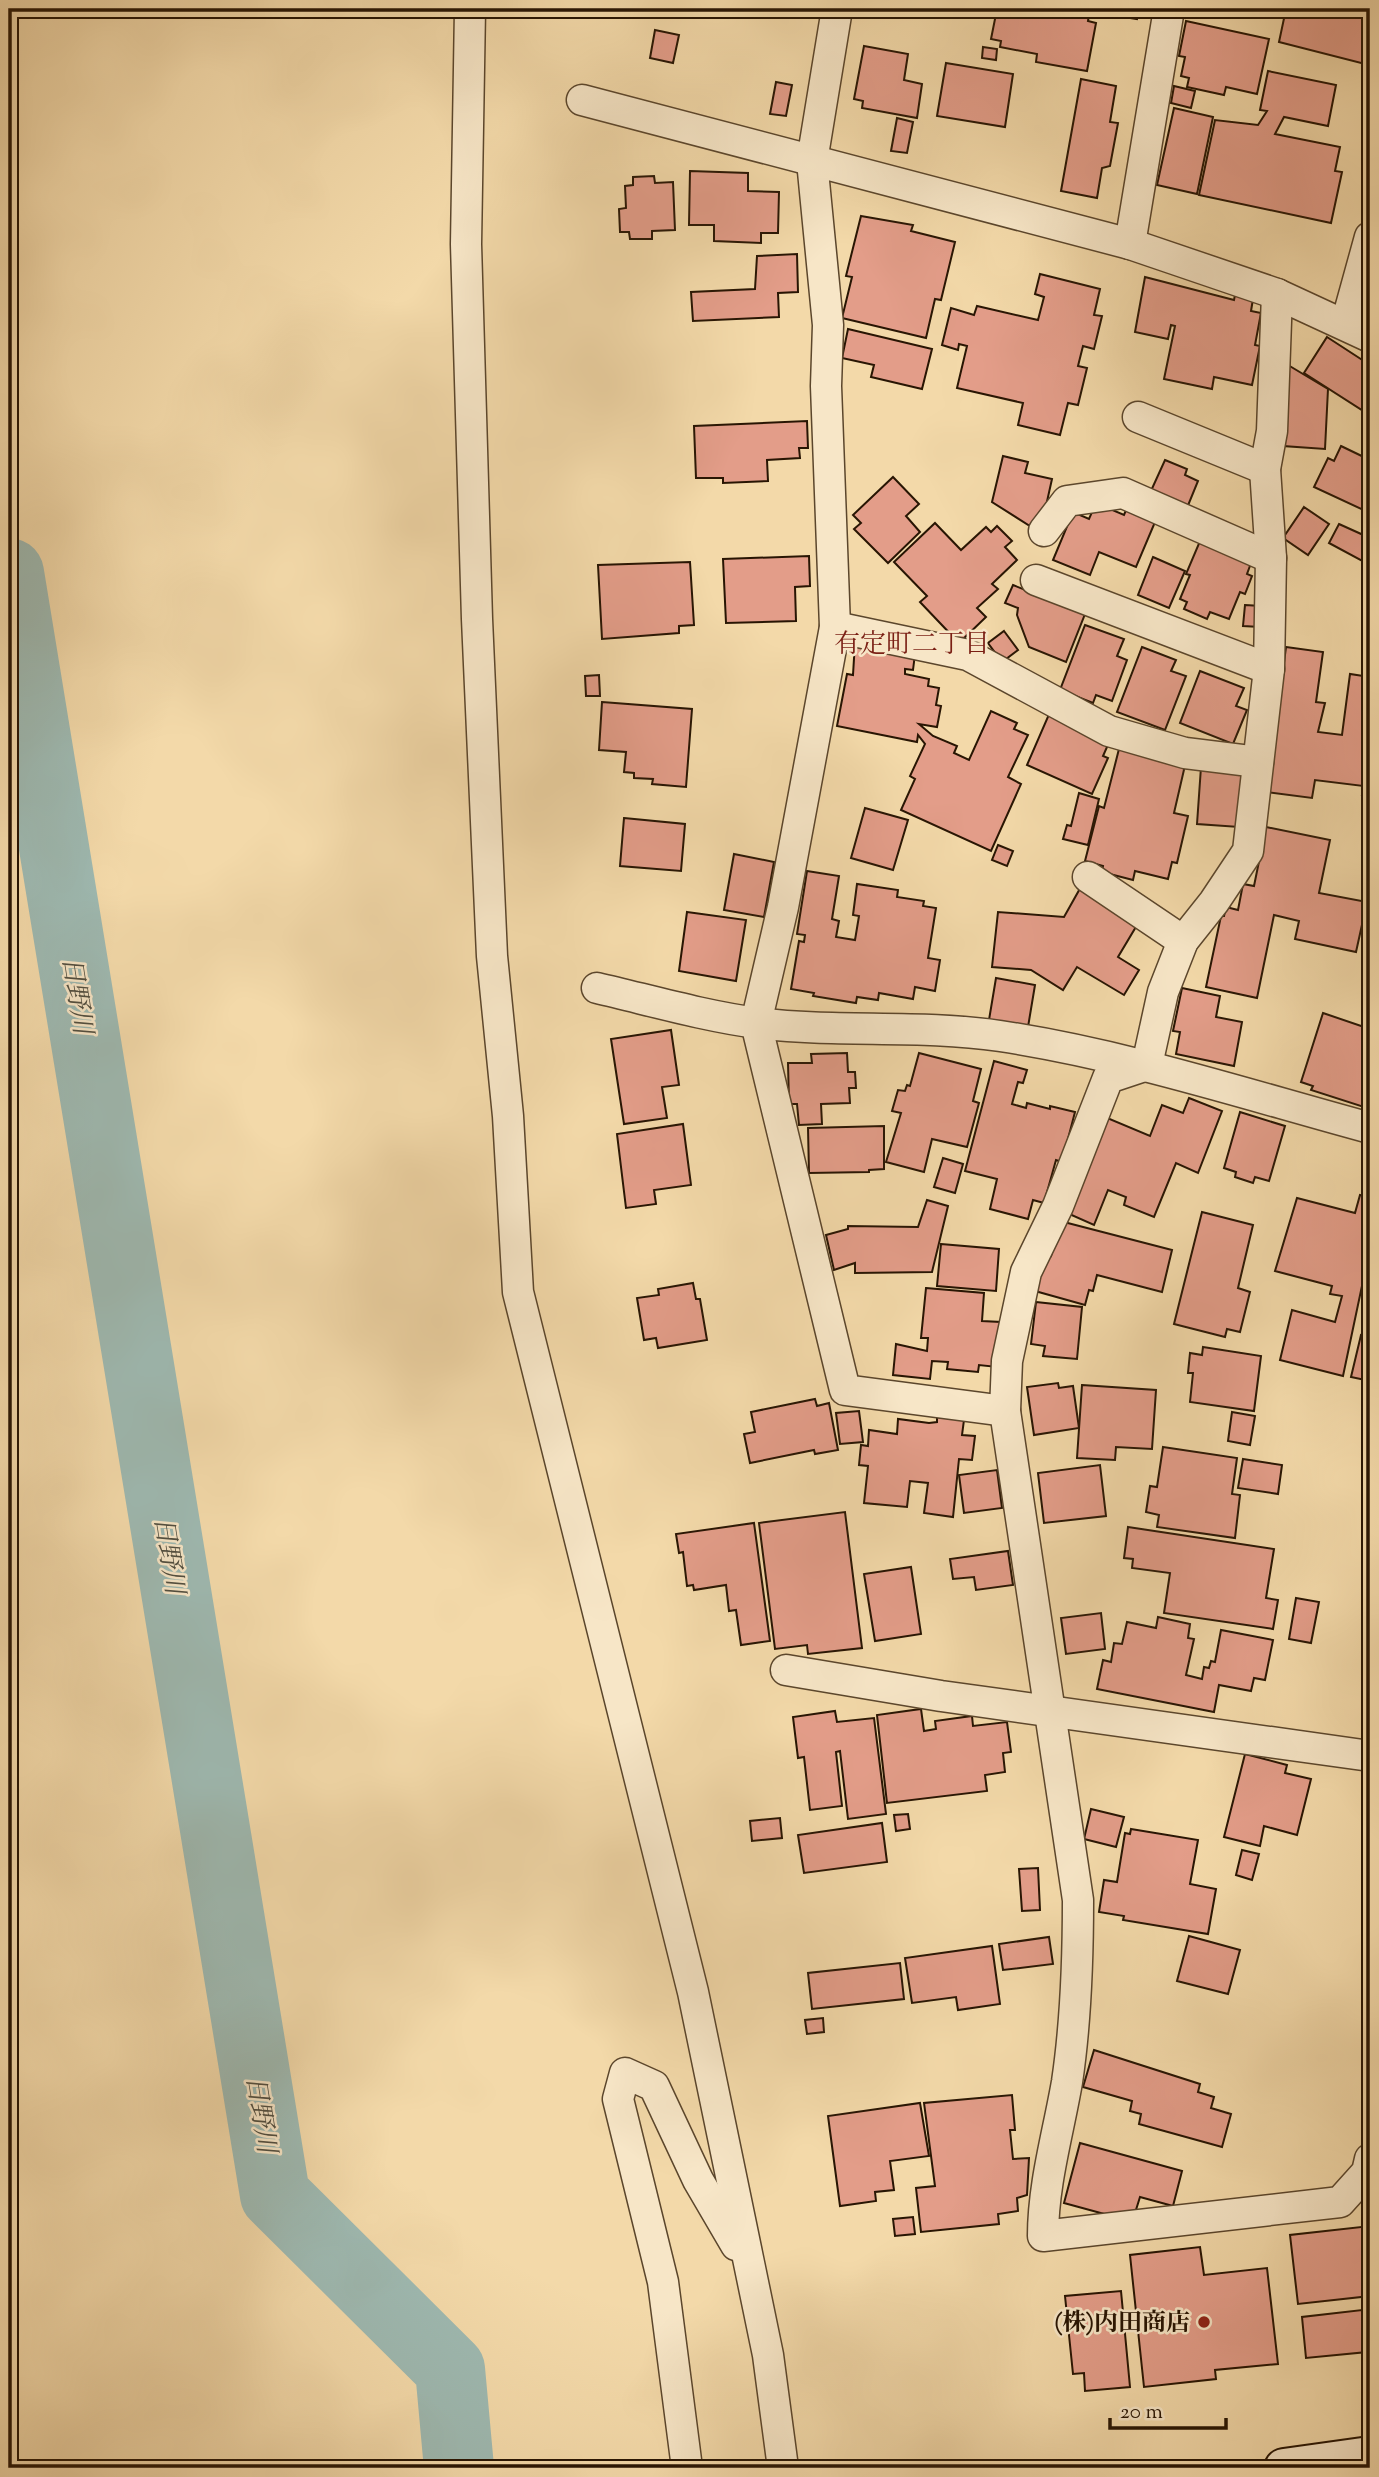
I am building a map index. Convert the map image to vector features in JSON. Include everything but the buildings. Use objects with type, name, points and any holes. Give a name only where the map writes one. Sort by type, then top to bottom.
[{"type":"main road","points":[[1284,2468],[1370,2456]]},
{"type":"street","points":[[470,9],[467,244],[477,605],[492,956],[508,1116],[518,1292],[693,1993],[768,2355],[783,2468]]},
{"type":"street","points":[[837,9],[812,161],[828,325],[826,386],[835,627],[783,907],[757,1023],[845,1390],[1006,1411]]},
{"type":"street","points":[[1130,244],[1169,9]]},
{"type":"street","points":[[582,100],[1130,244],[1277,294],[1358,330],[1370,237]]},
{"type":"street","points":[[1147,1065],[1163,992],[1183,941],[1214,902],[1248,851],[1269,669],[1271,558],[1265,469],[1272,431],[1277,294]]},
{"type":"street","points":[[1138,417],[1265,469]]},
{"type":"street","points":[[1044,531],[1067,502],[1123,493],[1271,558]]},
{"type":"street","points":[[1036,580],[1269,669]]},
{"type":"street","points":[[835,627],[968,655],[1109,731],[1185,753],[1258,762]]},
{"type":"street","points":[[1088,877],[1183,941]]},
{"type":"street","points":[[597,988],[757,1023],[881,1031],[915,1028],[999,1036],[1147,1065],[1370,1128]]},
{"type":"street","points":[[1147,1065],[1108,1078],[1058,1206],[1026,1272],[1007,1361],[1006,1411],[1052,1709],[1078,1900],[1079,1979],[1067,2081],[1043,2207],[1043,2236],[1340,2202],[1367,2172],[1370,2159]]},
{"type":"street","points":[[786,1670],[942,1696],[1052,1709],[1370,1756]]},
{"type":"street","points":[[687,2468],[663,2282],[618,2099],[625,2073],[654,2086],[698,2180],[750,2270]]},
{"type":"waterway","name":"日野川","points":[[9,573],[275,2195],[450,2369],[459,2468]]},
{"type":"place","name":"(株)内田商店","points":[[1204,2322]]},
{"type":"district","name":"有定町二丁目","points":[[912,643]]}]
